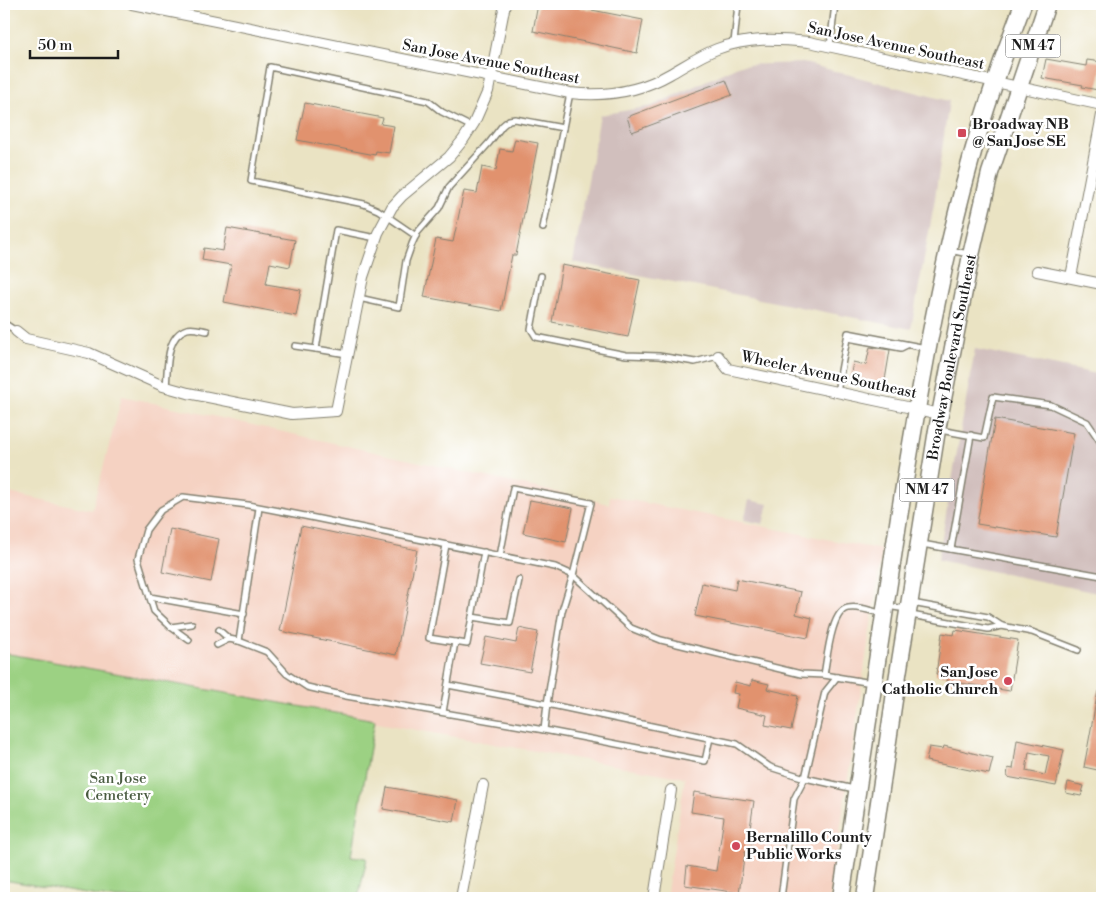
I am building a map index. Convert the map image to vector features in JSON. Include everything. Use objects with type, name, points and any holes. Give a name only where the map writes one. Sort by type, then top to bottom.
[{"type":"main road","name":"Broadway Boulevard Southeast","points":[[865,898],[881,690],[884,610],[916,409],[948,250],[968,168],[994,82],[1023,4]]},
{"type":"main road","name":"Broadway Boulevard Southeast","points":[[841,898],[857,790],[881,690],[909,609],[938,422],[971,255],[990,173],[1048,4]]},
{"type":"street","name":"San Jose Avenue Southeast","points":[[132,4],[570,94],[599,94],[641,88],[706,54],[734,44],[774,39],[809,42],[1102,105]]},
{"type":"street","points":[[16,332],[26,339],[89,353],[166,387],[292,414],[336,411],[363,277],[376,238],[392,207],[407,191],[449,157],[472,127],[488,92],[505,4]]},
{"type":"street","points":[[1071,278],[1102,115]]},
{"type":"street","points":[[1037,271],[1102,284]]},
{"type":"street","name":"Wheeler Avenue Southeast","points":[[718,356],[728,369],[916,409],[938,422]]},
{"type":"street","points":[[461,898],[483,785]]},
{"type":"street","points":[[654,898],[671,790]]},
{"type":"lane","points":[[734,44],[738,4]]},
{"type":"lane","points":[[830,47],[836,4]]},
{"type":"lane","points":[[416,236],[364,204],[251,181],[270,67],[428,101],[442,112],[472,127]]},
{"type":"lane","points":[[543,228],[570,94]]},
{"type":"lane","points":[[359,298],[399,306],[406,261],[416,236],[439,208],[449,186],[509,120],[515,119],[563,128]]},
{"type":"lane","points":[[316,349],[336,230],[376,238]]},
{"type":"lane","points":[[948,250],[971,255]]},
{"type":"lane","points":[[541,276],[531,329],[536,337],[626,355],[659,356],[695,362],[718,356]]},
{"type":"lane","points":[[4,324],[16,332]]},
{"type":"lane","points":[[166,387],[172,344],[186,329],[194,328],[207,331]]},
{"type":"lane","points":[[837,392],[848,333],[929,349]]},
{"type":"lane","points":[[295,346],[347,354]]},
{"type":"lane","points":[[938,422],[984,438],[993,397],[1051,405],[1087,422],[1102,444]]},
{"type":"lane","points":[[951,549],[971,435]]},
{"type":"lane","points":[[500,556],[513,488],[591,503],[573,576],[562,611],[544,730]]},
{"type":"lane","points":[[189,640],[154,611],[138,559],[146,530],[161,510],[183,497],[260,508],[555,567],[573,576],[631,628],[661,640],[801,674],[824,674],[881,690]]},
{"type":"lane","points":[[239,641],[260,508]]},
{"type":"lane","points":[[919,543],[1102,576]]},
{"type":"lane","points":[[446,545],[428,638],[467,644],[484,552]]},
{"type":"lane","points":[[472,617],[510,623],[519,580]]},
{"type":"lane","points":[[150,597],[244,614]]},
{"type":"lane","points":[[824,674],[834,625],[839,613],[848,608],[909,609],[988,617],[1002,626],[1039,634],[1078,650]]},
{"type":"lane","points":[[909,609],[988,629],[1002,626]]},
{"type":"lane","points":[[171,626],[192,624]]},
{"type":"lane","points":[[219,630],[230,639],[267,652],[287,674],[307,688],[705,761],[710,738]]},
{"type":"lane","points":[[217,645],[230,639]]},
{"type":"lane","points":[[443,712],[455,642]]},
{"type":"lane","points":[[781,898],[794,799],[804,778],[825,692],[837,677]]},
{"type":"lane","points":[[448,685],[737,744],[770,767],[804,778],[857,790]]},
{"type":"shaded area","points":[[804,63],[949,101],[934,205],[911,329],[573,262],[600,115],[652,106],[740,65]]},
{"type":"shaded area","points":[[975,349],[1102,375],[1102,594],[938,560]]},
{"type":"shaded area","name":"Bernalillo County Public Works","points":[[122,396],[609,504],[610,496],[882,550],[830,898],[666,898],[685,778],[4,656],[4,492],[92,510]]},
{"type":"shaded area","points":[[749,500],[768,504],[763,524],[744,520]]},
{"type":"green space","name":"San Jose Cemetery","points":[[4,653],[375,720],[351,856],[367,858],[358,898],[109,898],[4,880]]},
{"type":"building","points":[[538,4],[561,4],[643,20],[637,53],[533,31]]},
{"type":"building","points":[[1046,59],[1086,66],[1087,60],[1102,62],[1098,90],[1082,87],[1083,85],[1042,78]]},
{"type":"building","points":[[726,80],[732,95],[632,132],[627,117]]},
{"type":"building","points":[[305,103],[383,118],[381,124],[394,126],[389,153],[376,151],[375,155],[297,140]]},
{"type":"building","points":[[515,139],[538,143],[516,255],[512,255],[501,311],[424,297],[436,239],[453,242],[464,191],[477,193],[482,167],[496,170],[500,149],[512,151]]},
{"type":"building","points":[[227,228],[295,240],[290,267],[270,263],[266,284],[301,290],[296,316],[224,302],[231,265],[202,260],[204,248],[223,251]]},
{"type":"building","points":[[562,265],[640,280],[628,337],[552,322]]},
{"type":"building","points":[[870,347],[890,350],[884,386],[850,379],[853,362],[866,365]]},
{"type":"building","points":[[995,419],[1074,433],[1056,537],[977,524]]},
{"type":"building","points":[[530,500],[573,508],[566,542],[523,533]]},
{"type":"building","points":[[301,526],[417,550],[396,655],[280,631]]},
{"type":"building","points":[[170,529],[219,539],[211,582],[162,572]]},
{"type":"building","points":[[737,579],[801,592],[796,614],[812,618],[808,638],[695,616],[702,583],[735,590]]},
{"type":"building","points":[[519,628],[538,632],[530,672],[480,663],[486,637],[516,643]]},
{"type":"building","points":[[955,630],[1018,640],[1010,691],[947,681],[947,675],[936,674],[942,633],[954,635]]},
{"type":"building","points":[[752,680],[769,684],[767,689],[798,696],[791,730],[765,725],[767,715],[736,708],[739,694],[733,693],[735,682],[751,686]]},
{"type":"building","points":[[1098,691],[1102,692],[1102,771],[1084,767]]},
{"type":"building","points":[[1017,740],[1064,750],[1056,786],[1007,777],[1008,768],[1013,769]],"holes":[[[1029,752],[1049,756],[1045,775],[1026,771]]]},
{"type":"building","points":[[944,746],[993,758],[989,774],[926,761],[929,747],[943,749]]},
{"type":"building","points":[[1068,782],[1084,786],[1081,796],[1066,793]]},
{"type":"building","points":[[387,787],[458,800],[454,822],[383,809]]},
{"type":"building","points":[[694,792],[754,801],[748,842],[752,843],[750,853],[745,852],[739,893],[685,885],[687,866],[716,871],[724,817],[691,812]]},
{"type":"place","name":"Broadway NB @ San Jose SE","points":[[962,133]]},
{"type":"place","name":"San Jose Catholic Church","points":[[1008,681]]},
{"type":"place","name":"Bernalillo County Public Works","points":[[736,846]]}]
